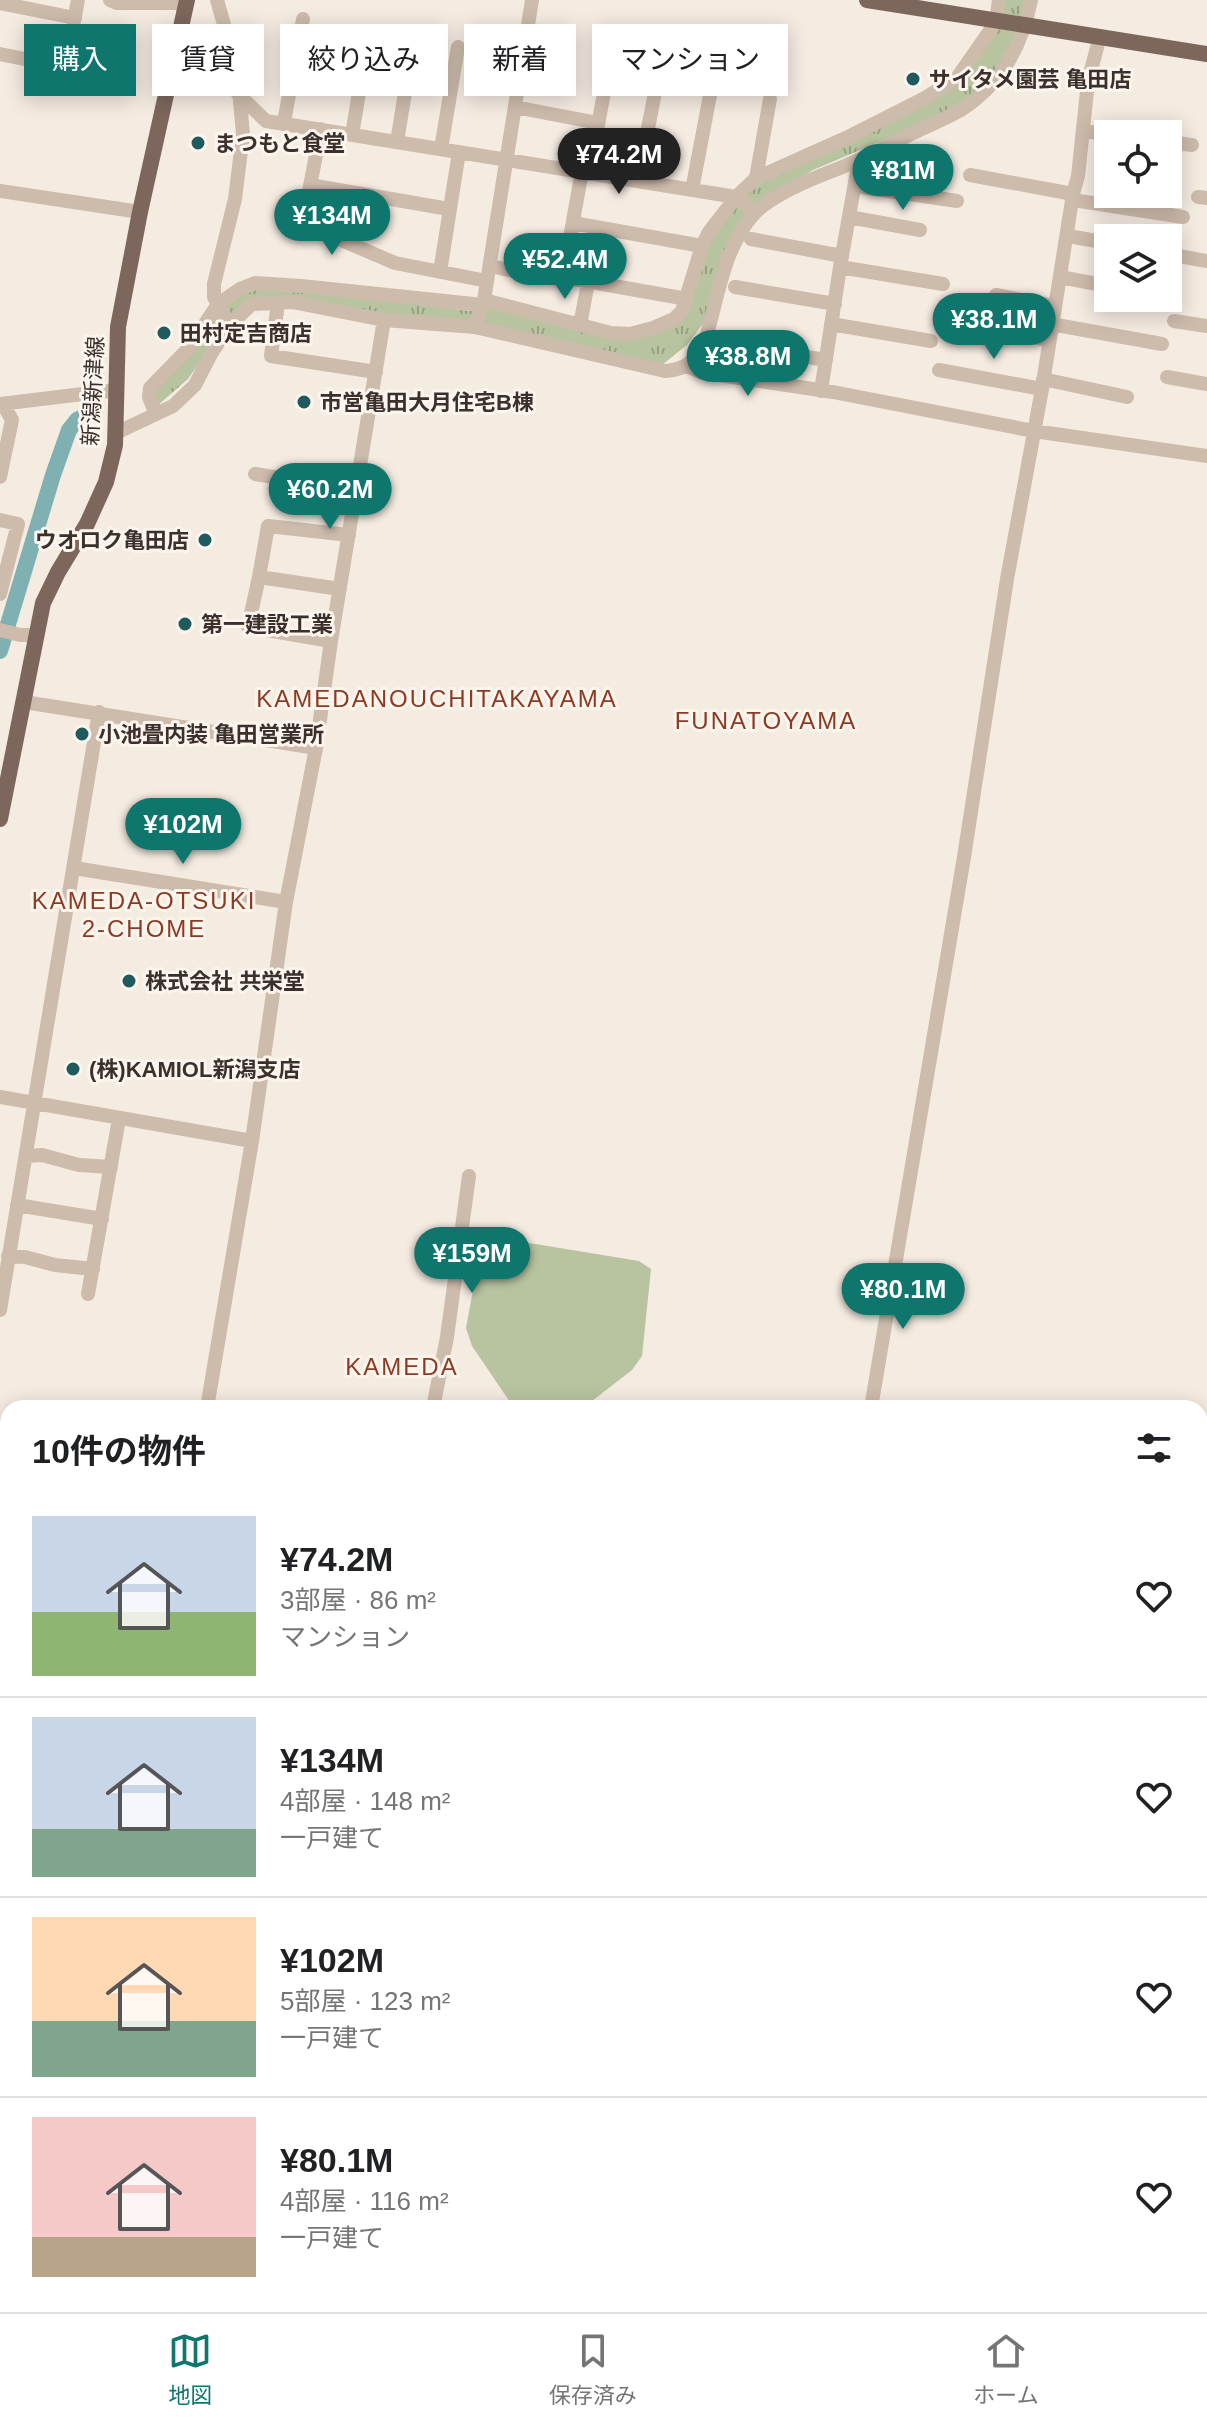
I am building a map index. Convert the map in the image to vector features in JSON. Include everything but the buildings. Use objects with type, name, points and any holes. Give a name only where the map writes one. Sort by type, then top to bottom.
[{"type":"main road","points":[[867,0],[1207,54]]},
{"type":"main road","name":"新潟新津線","points":[[0,819],[24,702],[28,635],[106,482],[116,433],[118,327],[187,2]]},
{"type":"street","points":[[0,54],[65,67],[78,0]]},
{"type":"street","points":[[110,0],[117,3],[187,2]]},
{"type":"street","points":[[217,0],[224,24]]},
{"type":"street","points":[[475,327],[484,302],[532,0]]},
{"type":"street","points":[[156,414],[149,397],[150,388],[189,348],[218,304],[255,283],[484,302],[611,333],[630,334],[674,319],[687,299],[702,246],[736,197],[756,178],[846,138],[957,78],[996,22],[999,0]]},
{"type":"street","points":[[116,433],[173,406],[195,385],[230,325],[252,304],[292,302],[384,320],[475,327],[665,371],[687,366],[704,344],[732,245],[755,212],[811,179],[859,160],[952,115],[979,96],[1006,65],[1022,39],[1031,0]]},
{"type":"street","points":[[0,3],[75,18]]},
{"type":"street","points":[[284,122],[303,19]]},
{"type":"street","points":[[872,1400],[964,857],[1007,579],[1078,176],[1088,82],[1100,36]]},
{"type":"street","points":[[441,149],[458,47]]},
{"type":"street","points":[[230,325],[214,297],[214,284],[235,199],[243,134],[238,96]]},
{"type":"street","points":[[240,96],[266,121],[736,197],[755,212]]},
{"type":"street","points":[[352,135],[358,96]]},
{"type":"street","points":[[397,142],[404,96]]},
{"type":"street","points":[[603,96],[563,277],[687,299]]},
{"type":"street","points":[[638,180],[654,96]]},
{"type":"street","points":[[692,190],[710,96]]},
{"type":"street","points":[[756,178],[770,99]]},
{"type":"street","points":[[515,107],[598,123]]},
{"type":"street","points":[[321,129],[304,217],[311,227],[395,263],[487,281]]},
{"type":"street","points":[[1083,131],[1094,132]]},
{"type":"street","points":[[1182,144],[1192,145]]},
{"type":"street","points":[[440,272],[459,152]]},
{"type":"street","points":[[821,391],[859,160]]},
{"type":"street","points":[[970,175],[1183,217]]},
{"type":"street","points":[[310,185],[449,209]]},
{"type":"street","points":[[855,186],[957,201]]},
{"type":"street","points":[[0,191],[140,212]]},
{"type":"street","points":[[849,217],[920,230]]},
{"type":"street","points":[[573,223],[702,246]]},
{"type":"street","points":[[1068,236],[1094,241]]},
{"type":"street","points":[[751,239],[943,284]]},
{"type":"street","points":[[1182,257],[1207,261]]},
{"type":"street","points":[[490,266],[535,275]]},
{"type":"street","points":[[1060,277],[1094,283]]},
{"type":"street","points":[[580,325],[588,283]]},
{"type":"street","points":[[735,287],[835,304]]},
{"type":"street","points":[[996,295],[1054,306]]},
{"type":"street","points":[[278,303],[271,356],[376,372]]},
{"type":"street","points":[[208,1400],[252,1141],[286,902],[316,748],[384,320]]},
{"type":"street","points":[[1174,321],[1207,326]]},
{"type":"street","points":[[948,322],[1049,340]]},
{"type":"street","points":[[831,324],[931,341]]},
{"type":"street","points":[[1051,324],[1162,344]]},
{"type":"street","points":[[720,343],[826,360]]},
{"type":"street","points":[[687,366],[700,372],[1034,431],[1207,456]]},
{"type":"street","points":[[939,370],[1127,397]]},
{"type":"street","points":[[1167,377],[1207,384]]},
{"type":"street","points":[[0,477],[12,420],[1,404],[116,390]]},
{"type":"street","points":[[255,474],[356,490]]},
{"type":"street","points":[[0,520],[18,524],[0,594]]},
{"type":"street","points":[[331,641],[248,627],[268,526],[349,535]]},
{"type":"street","points":[[259,577],[340,589]]},
{"type":"street","points":[[0,630],[28,635]]},
{"type":"street","points":[[24,702],[316,748]]},
{"type":"street","points":[[0,1310],[99,712]]},
{"type":"street","points":[[74,868],[286,902]]},
{"type":"street","points":[[0,1097],[252,1141]]},
{"type":"street","points":[[88,1294],[119,1119]]},
{"type":"street","points":[[26,1156],[42,1155],[79,1165],[111,1167]]},
{"type":"street","points":[[435,1400],[447,1337],[469,1176]]},
{"type":"street","points":[[17,1205],[102,1219]]},
{"type":"street","points":[[8,1256],[93,1269]]},
{"type":"street","points":[[888,2312],[894,2312]]},
{"type":"green space","points":[[1004,0],[1025,0],[1019,35],[991,76],[973,94],[936,118],[813,170],[759,204],[705,321],[687,345],[653,372],[587,355],[295,300],[251,302],[224,327],[188,379],[157,406],[154,387],[225,303],[256,285],[471,311],[495,307],[618,337],[671,327],[711,236],[744,196],[769,177],[959,80]]},
{"type":"green space","points":[[493,1237],[639,1261],[651,1269],[642,1356],[632,1370],[593,1400],[509,1400],[472,1346],[466,1328],[481,1247]]},
{"type":"waterway","points":[[0,651],[69,430],[77,420],[95,411]]},
{"type":"place","name":"サイタメ園芸 亀田店","points":[[913,79]]},
{"type":"place","name":"まつもと食堂","points":[[198,143]]},
{"type":"place","name":"田村定吉商店","points":[[164,333]]},
{"type":"place","name":"市営亀田大月住宅B棟","points":[[304,402]]},
{"type":"place","name":"ウオロク亀田店","points":[[205,540]]},
{"type":"place","name":"第一建設工業","points":[[185,624]]},
{"type":"place","name":"小池畳内装 亀田営業所","points":[[82,734]]},
{"type":"place","name":"株式会社 共栄堂","points":[[129,981]]},
{"type":"place","name":"(株)KAMIOL新潟支店","points":[[73,1069]]},
{"type":"district","name":"KAMEDANOUCHITAKAYAMA","points":[[437,698]]},
{"type":"district","name":"FUNATOYAMA","points":[[766,720]]},
{"type":"district","name":"KAMEDA-OTSUKI 2-CHOME","points":[[144,914]]},
{"type":"district","name":"KAMEDA","points":[[402,1366]]}]
